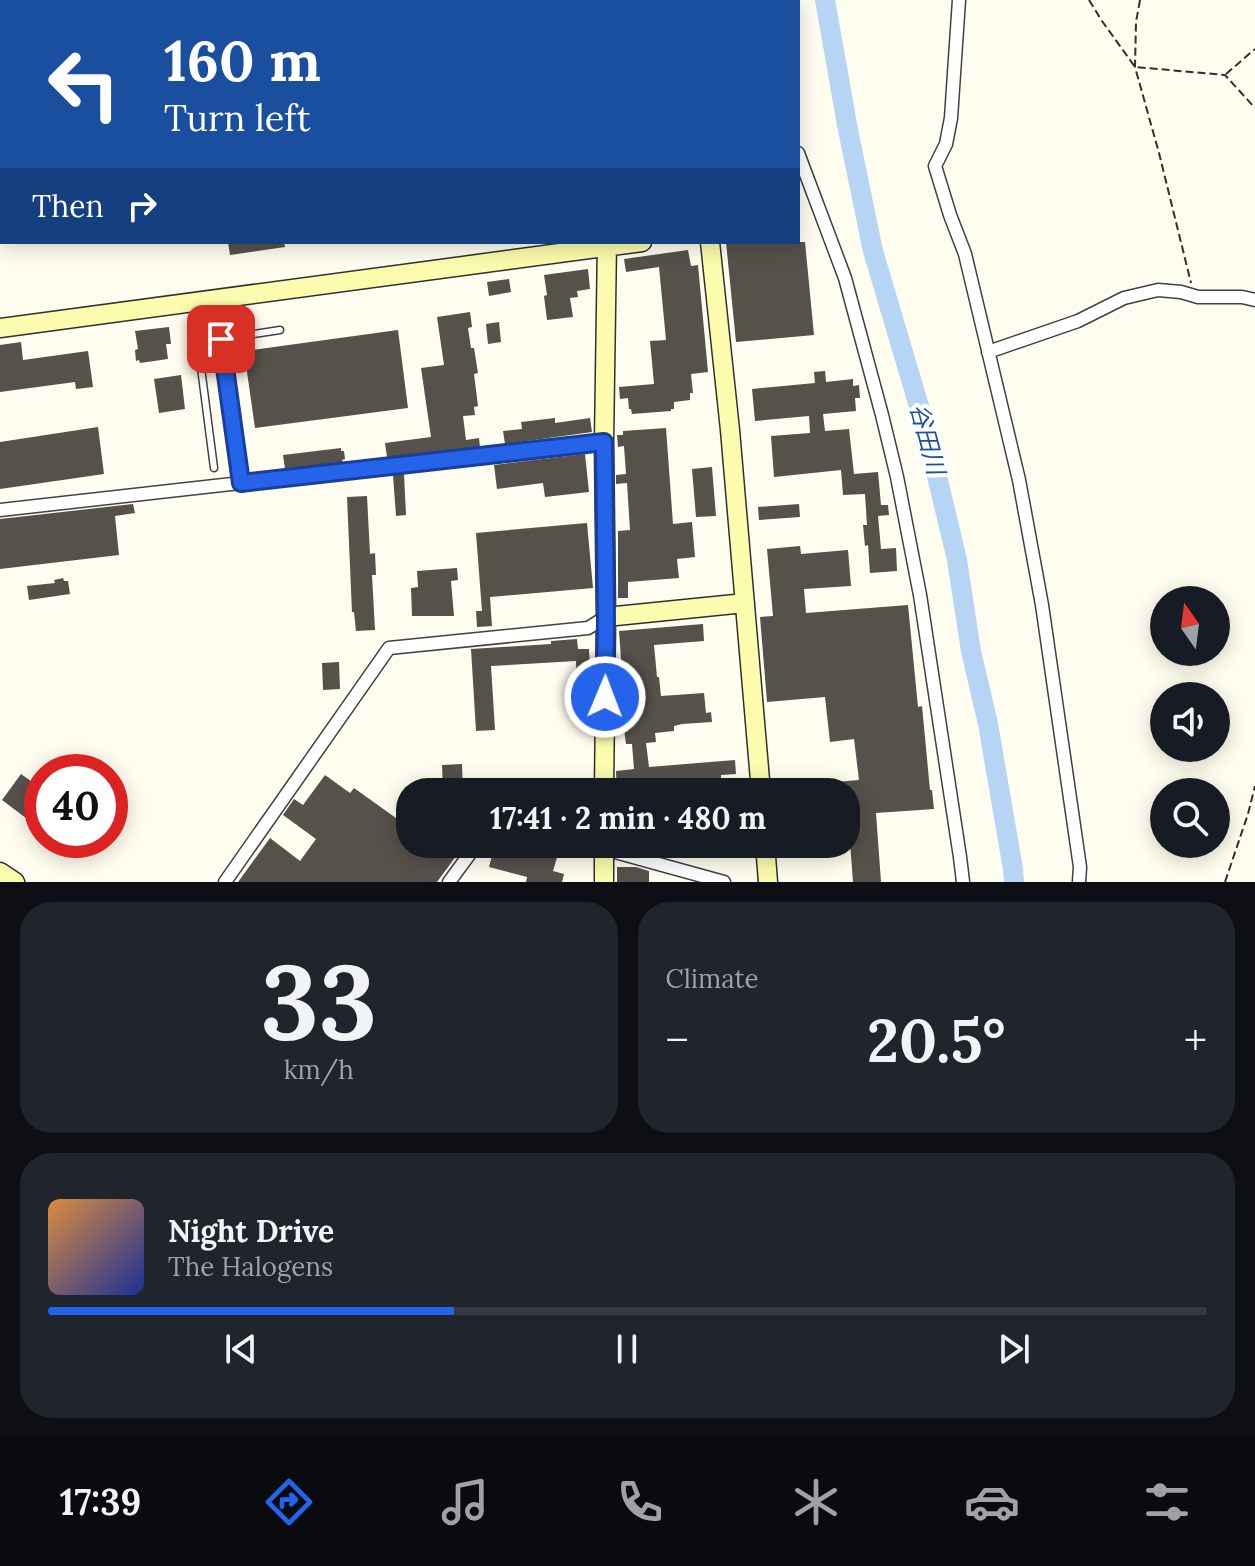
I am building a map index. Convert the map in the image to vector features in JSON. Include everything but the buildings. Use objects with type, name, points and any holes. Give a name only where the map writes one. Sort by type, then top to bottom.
[{"type":"street","points":[[959,0],[951,118],[946,144],[935,166],[965,254],[1019,480],[1042,605],[1080,867],[1079,882]]},
{"type":"street","points":[[800,158],[845,278],[897,477],[920,595],[963,882]]},
{"type":"street","points":[[0,328],[607,244],[604,778]]},
{"type":"street","points":[[710,244],[730,430],[760,778]]},
{"type":"street","points":[[988,352],[1078,321],[1124,298],[1158,290],[1255,300]]},
{"type":"street","points":[[215,299],[241,483]]},
{"type":"street","points":[[0,510],[604,442]]},
{"type":"street","points":[[225,882],[389,648],[588,628],[606,617],[745,603]]},
{"type":"street","points":[[449,882],[467,858]]},
{"type":"street","points":[[604,882],[605,858]]},
{"type":"street","points":[[634,858],[681,877],[724,882]]},
{"type":"street","points":[[766,858],[768,882]]},
{"type":"lane","points":[[221,339],[280,330]]},
{"type":"lane","points":[[214,468],[200,360],[223,355]]},
{"type":"path","points":[[1089,0],[1135,67],[1225,75],[1255,108]]},
{"type":"path","points":[[1140,0],[1135,67],[1194,296]]},
{"type":"path","points":[[1225,75],[1255,49]]},
{"type":"path","points":[[1225,882],[1255,786]]},
{"type":"waterway","name":"谷田川","points":[[825,0],[873,251],[926,430],[957,560],[1014,882]]},
{"type":"route","points":[[221,339],[241,483],[604,442],[605,697]]}]
